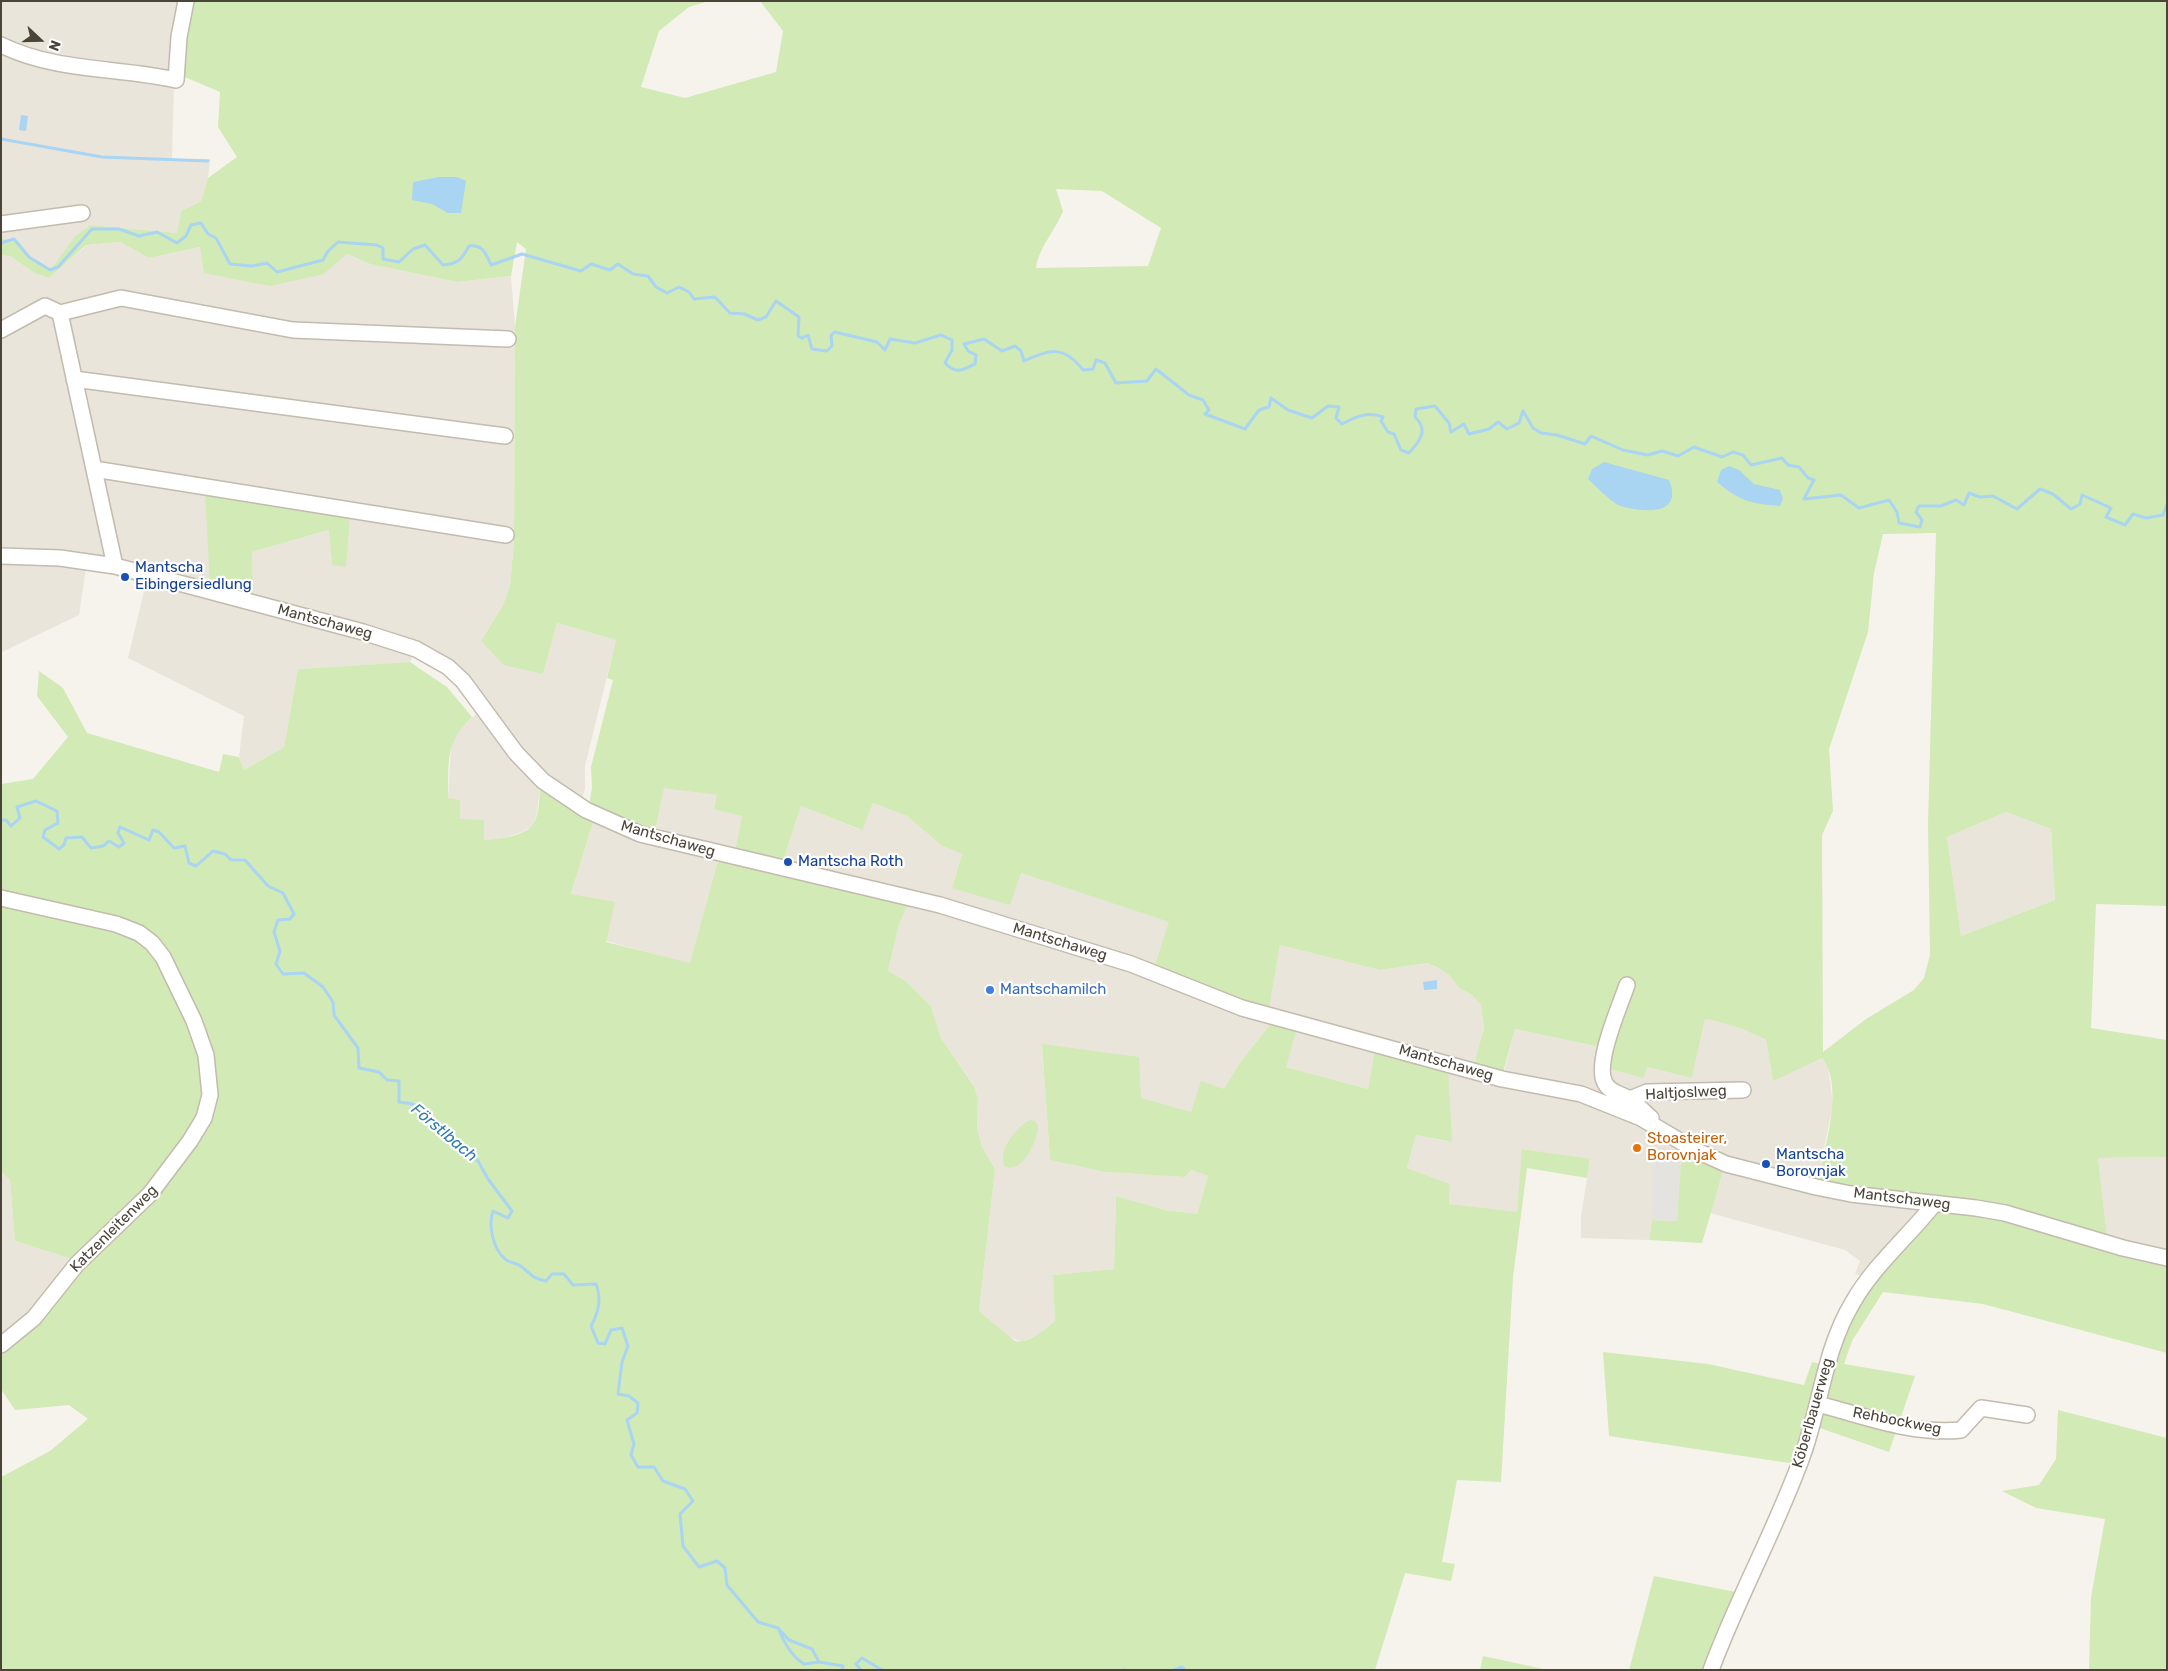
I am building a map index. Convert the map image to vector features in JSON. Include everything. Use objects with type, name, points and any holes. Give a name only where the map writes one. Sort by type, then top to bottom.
[{"type":"street","points":[[1,45],[17,53],[74,66],[176,80],[179,37],[186,1]]},
{"type":"street","points":[[1,224],[82,212]]},
{"type":"street","points":[[1,330],[46,306],[60,313],[121,298],[293,330],[508,339]]},
{"type":"street","points":[[60,313],[115,566]]},
{"type":"street","points":[[74,378],[505,436]]},
{"type":"street","points":[[94,468],[506,535]]},
{"type":"street","name":"Mantschaweg","points":[[1,556],[60,558],[115,566],[363,632],[416,649],[432,656],[463,681],[516,753],[543,781],[586,810],[640,834],[940,905],[1132,964],[1242,1008],[1502,1079],[1581,1094],[1641,1118],[1717,1161],[1851,1194],[1976,1208],[2027,1218],[2123,1248],[2167,1258]]},
{"type":"street","name":"Katzenleitenweg","points":[[1,898],[116,924],[139,933],[152,942],[163,958],[198,1030],[208,1068],[210,1095],[204,1118],[190,1141],[150,1194],[77,1264],[34,1318],[1,1344]]},
{"type":"street","points":[[1626,985],[1602,1068],[1604,1083],[1612,1091],[1630,1099],[1668,1134]]},
{"type":"street","name":"Haltjoslweg","points":[[1630,1099],[1647,1092],[1743,1090]]},
{"type":"street","points":[[1581,1094],[1612,1091]]},
{"type":"street","name":"Köberlbauerweg","points":[[1712,1670],[1745,1589],[1796,1474],[1818,1404],[1829,1355],[1852,1303],[1874,1274],[1935,1203]]},
{"type":"street","name":"Rehbockweg","points":[[1818,1404],[1880,1421],[1939,1432],[1961,1430],[1981,1408],[2027,1415]]},
{"type":"shaded area","points":[[1,1],[193,1],[180,75],[174,84],[172,159],[210,159],[208,178],[201,201],[181,211],[177,233],[90,225],[75,236],[51,270],[35,262],[20,243],[1,238]]},
{"type":"shaded area","points":[[120,242],[149,258],[201,247],[324,274],[347,254],[370,264],[457,282],[511,276],[515,327],[514,542],[510,585],[503,605],[481,641],[543,674],[557,623],[616,640],[585,766],[585,787],[582,801],[540,785],[537,813],[533,825],[522,832],[500,839],[484,840],[460,819],[448,798],[451,747],[455,735],[464,724],[488,705],[419,644],[410,662],[298,669],[284,747],[244,770],[239,757],[244,716],[128,658],[147,579],[88,555],[79,615],[2,652],[1,255],[10,256],[34,273],[49,278],[87,245]],"holes":[[[350,516],[332,565],[330,530],[252,552]]]},
{"type":"shaded area","points":[[664,787],[717,795],[742,816],[735,851],[717,864],[690,964],[606,941],[571,895],[594,819],[655,832]]},
{"type":"shaded area","points":[[873,803],[907,816],[942,846],[962,854],[952,888],[1021,873],[1170,922],[1152,972],[1273,1021],[1241,1061],[1224,1090],[1191,1113],[1141,1099],[1042,1045],[1050,1160],[1105,1172],[1185,1177],[1191,1170],[1208,1176],[1197,1214],[1165,1210],[1116,1196],[1114,1269],[1053,1275],[1055,1321],[1037,1335],[1022,1342],[1010,1337],[979,1311],[995,1169],[982,1147],[977,1128],[978,1098],[974,1085],[941,1038],[931,1006],[906,981],[888,971],[899,924],[909,902],[783,861],[801,806],[861,830]]},
{"type":"shaded area","points":[[2006,812],[2051,829],[2055,900],[1961,936],[1947,837]]},
{"type":"shaded area","points":[[1280,945],[1380,970],[1427,963],[1439,968],[1450,976],[1459,988],[1472,995],[1481,1005],[1484,1028],[1474,1064],[1504,1073],[1515,1029],[1609,1049],[1644,1078],[1647,1067],[1692,1078],[1705,1019],[1728,1024],[1766,1040],[1773,1080],[1822,1058],[1828,1066],[1833,1104],[1817,1183],[1913,1206],[1919,1212],[1866,1277],[1855,1274],[1860,1261],[1845,1250],[1710,1213],[1727,1160],[1677,1221],[1652,1220],[1649,1240],[1581,1238],[1581,1216],[1590,1160],[1523,1149],[1517,1213],[1449,1204],[1450,1184],[1407,1168],[1416,1135],[1451,1142],[1375,1048],[1368,1089],[1286,1067],[1269,1009]]},
{"type":"shaded area","points":[[1662,1146],[1681,1152],[1677,1221],[1652,1220],[1653,1156]]},
{"type":"shaded area","points":[[2167,1157],[2167,1253],[2107,1236],[2098,1158]]},
{"type":"shaded area","points":[[1,1172],[10,1180],[15,1241],[72,1259],[42,1304],[1,1339]]},
{"type":"green space","points":[[193,1],[709,1],[689,7],[659,31],[641,87],[685,98],[776,72],[783,31],[760,1],[2167,1],[2167,906],[2096,904],[2091,1028],[2167,1040],[2167,1157],[2098,1158],[2107,1236],[1817,1183],[1831,1119],[1832,1085],[1829,1070],[1822,1058],[1773,1081],[1766,1040],[1728,1025],[1705,1019],[1692,1078],[1647,1067],[1644,1078],[1607,1068],[1609,1049],[1515,1029],[1503,1073],[1474,1064],[1484,1028],[1481,1005],[1472,995],[1459,988],[1450,976],[1439,968],[1427,963],[1380,970],[1280,945],[1269,1009],[1249,1005],[1154,967],[1169,922],[1021,873],[1010,905],[952,888],[962,854],[942,846],[907,816],[873,803],[862,830],[801,806],[783,861],[735,851],[742,816],[714,809],[717,795],[664,788],[655,832],[589,805],[592,788],[591,767],[613,680],[607,678],[616,640],[557,623],[543,674],[504,665],[481,641],[503,605],[510,585],[514,542],[515,327],[526,249],[517,242],[511,276],[457,282],[370,264],[347,254],[324,274],[270,286],[204,273],[200,247],[149,258],[120,242],[86,245],[49,278],[34,273],[10,256],[1,255],[1,238],[20,243],[35,262],[51,269],[75,236],[90,225],[177,233],[181,211],[201,201],[208,178],[237,157],[218,127],[220,92],[180,75]],"holes":[[[1056,189],[1102,191],[1161,228],[1148,266],[1036,268],[1040,253],[1063,211]],[[1936,533],[1928,823],[1930,955],[1924,978],[1914,990],[1866,1019],[1823,1052],[1822,835],[1833,811],[1829,749],[1868,632],[1874,573],[1883,534]],[[2006,812],[2051,829],[2055,900],[1961,936],[1947,837]]]},
{"type":"green space","points":[[205,491],[350,516],[346,567],[332,565],[329,530],[252,552],[253,596],[210,585]]},
{"type":"green space","points":[[410,662],[447,687],[472,717],[463,726],[452,745],[449,764],[448,798],[460,800],[460,819],[484,820],[484,840],[517,835],[529,828],[537,815],[540,785],[594,819],[571,894],[615,902],[606,942],[690,963],[717,864],[722,859],[909,902],[899,924],[888,971],[906,981],[931,1006],[941,1038],[974,1086],[978,1098],[977,1128],[982,1147],[995,1169],[979,1311],[1015,1341],[1031,1338],[1055,1321],[1053,1275],[1114,1269],[1116,1196],[1165,1210],[1197,1214],[1208,1176],[1191,1170],[1185,1177],[1105,1172],[1050,1160],[1042,1044],[1139,1057],[1141,1098],[1191,1112],[1201,1081],[1224,1089],[1241,1061],[1273,1021],[1297,1028],[1286,1067],[1368,1089],[1375,1048],[1448,1068],[1452,1142],[1416,1135],[1407,1168],[1450,1184],[1449,1204],[1517,1212],[1522,1149],[1590,1159],[1587,1178],[1527,1168],[1513,1277],[1501,1482],[1457,1480],[1442,1562],[1455,1564],[1451,1581],[1405,1573],[1375,1670],[1,1670],[1,1477],[50,1451],[88,1419],[69,1405],[15,1410],[1,1389],[1,1339],[15,1330],[72,1259],[15,1241],[10,1180],[1,1172],[1,784],[33,779],[68,737],[37,696],[39,671],[63,688],[87,733],[219,772],[223,754],[239,757],[244,770],[284,747],[298,669]]},
{"type":"green space","points":[[1030,1120],[1035,1121],[1038,1126],[1032,1147],[1018,1165],[1012,1168],[1005,1167],[1003,1154],[1009,1140],[1019,1128]]},
{"type":"green space","points":[[1682,1148],[1724,1168],[1702,1243],[1649,1240],[1652,1220],[1677,1221]]},
{"type":"green space","points":[[1936,1210],[1981,1214],[2167,1262],[2167,1353],[1983,1304],[1883,1292],[1852,1341],[1844,1364],[1915,1376],[1889,1452],[1817,1427],[1819,1413],[1855,1304]]},
{"type":"green space","points":[[1603,1352],[1708,1364],[1804,1385],[1812,1362],[1821,1364],[1796,1464],[1609,1436]]},
{"type":"green space","points":[[2058,1410],[2167,1438],[2167,1670],[2089,1670],[2091,1597],[2105,1519],[2036,1508],[2002,1491],[2039,1485],[2056,1459]]},
{"type":"green space","points":[[1654,1576],[1736,1592],[1709,1670],[1629,1670]]},
{"type":"green space","points":[[1483,1656],[1548,1670],[1480,1670]]},
{"type":"water","points":[[21,115],[28,116],[26,131],[19,130]]},
{"type":"water","points":[[439,177],[457,177],[466,181],[461,213],[448,213],[432,204],[412,200],[413,182]]},
{"type":"water","points":[[1604,462],[1669,480],[1672,497],[1669,503],[1665,507],[1651,510],[1634,509],[1618,505],[1588,479],[1592,469]]},
{"type":"water","points":[[1729,466],[1739,470],[1754,484],[1780,490],[1783,499],[1780,506],[1746,500],[1725,489],[1717,482],[1721,470]]},
{"type":"water","points":[[1437,980],[1437,989],[1424,990],[1423,982]]},
{"type":"waterway","points":[[1,139],[102,157],[208,161]]},
{"type":"waterway","points":[[1,243],[14,239],[29,257],[50,270],[58,267],[92,229],[119,229],[139,236],[157,232],[177,243],[186,236],[191,225],[201,223],[208,234],[216,238],[230,264],[252,266],[267,263],[277,272],[323,260],[328,251],[338,242],[377,245],[383,248],[383,259],[399,262],[413,249],[425,245],[443,265],[456,262],[462,257],[469,246],[474,246],[481,248],[491,265],[522,254],[581,271],[591,264],[610,270],[618,264],[633,274],[648,276],[656,287],[667,293],[679,287],[689,292],[694,299],[715,297],[730,313],[744,314],[758,320],[766,317],[776,301],[799,317],[798,336],[802,338],[808,335],[812,349],[827,351],[832,346],[831,335],[835,332],[877,342],[885,350],[890,339],[915,343],[941,335],[952,340],[952,350],[945,363],[956,370],[975,364],[976,355],[968,351],[964,344],[984,339],[1002,351],[1015,346],[1021,351],[1024,361],[1049,352],[1063,353],[1069,356],[1083,370],[1093,369],[1096,360],[1105,363],[1116,383],[1147,381],[1156,369],[1189,395],[1203,400],[1209,410],[1205,414],[1245,429],[1259,410],[1269,407],[1271,398],[1288,410],[1312,418],[1328,406],[1339,407],[1336,418],[1342,424],[1357,417],[1367,415],[1383,417],[1381,421],[1388,432],[1394,434],[1401,450],[1409,453],[1417,444],[1422,431],[1422,426],[1415,417],[1416,409],[1435,406],[1449,423],[1451,432],[1464,424],[1469,434],[1489,429],[1498,422],[1507,429],[1519,423],[1523,411],[1533,428],[1541,433],[1557,435],[1585,444],[1591,436],[1623,450],[1648,455],[1662,451],[1678,456],[1694,447],[1722,457],[1733,452],[1743,455],[1751,465],[1782,458],[1788,465],[1799,467],[1808,478],[1814,480],[1804,499],[1841,495],[1859,508],[1889,500],[1897,512],[1899,523],[1920,527],[1922,520],[1916,512],[1919,506],[1941,506],[1956,500],[1964,505],[1969,493],[1980,497],[1993,496],[2017,509],[2040,489],[2053,494],[2071,509],[2080,504],[2082,495],[2111,508],[2106,517],[2125,525],[2133,514],[2146,518],[2163,515],[2167,504]]},
{"type":"waterway","name":"Förstlbach","points":[[1,820],[6,820],[11,826],[20,818],[17,807],[36,801],[57,811],[58,823],[45,830],[43,837],[59,849],[64,845],[66,838],[82,837],[91,848],[103,846],[109,841],[119,847],[124,843],[118,833],[120,827],[149,840],[153,830],[159,832],[174,848],[185,846],[189,863],[196,866],[213,851],[225,854],[231,860],[245,860],[268,886],[283,893],[294,914],[290,919],[278,920],[274,932],[280,951],[276,964],[283,974],[304,973],[323,987],[333,1002],[334,1015],[358,1048],[359,1068],[379,1072],[387,1080],[399,1081],[399,1102],[413,1104],[425,1114],[430,1125],[478,1161],[488,1179],[512,1211],[508,1218],[493,1211],[491,1230],[501,1255],[506,1260],[519,1265],[533,1276],[546,1281],[552,1274],[564,1274],[573,1285],[596,1284],[599,1305],[591,1326],[598,1343],[605,1344],[611,1330],[622,1328],[628,1346],[622,1362],[618,1394],[629,1396],[638,1403],[637,1413],[627,1420],[634,1444],[631,1455],[638,1467],[654,1467],[663,1481],[685,1489],[693,1501],[680,1514],[683,1546],[699,1567],[717,1561],[725,1568],[727,1585],[758,1622],[778,1628],[789,1640],[812,1649],[819,1662],[843,1666],[842,1670]]},
{"type":"waterway","points":[[779,1630],[789,1649],[800,1661],[804,1664],[819,1662]]},
{"type":"waterway","name":"Förstlbach","points":[[861,1670],[856,1664],[862,1658],[882,1670]]},
{"type":"waterway","name":"Förstlbach","points":[[1174,1670],[1182,1667],[1185,1670]]},
{"type":"place","name":"Mantscha Eibingersiedlung","points":[[125,577]]},
{"type":"place","name":"Mantscha Roth","points":[[788,862]]},
{"type":"place","name":"Mantschamilch","points":[[990,990]]},
{"type":"place","name":"Stoasteirer, Borovnjak","points":[[1637,1148]]},
{"type":"place","name":"Mantscha Borovnjak","points":[[1766,1164]]}]
